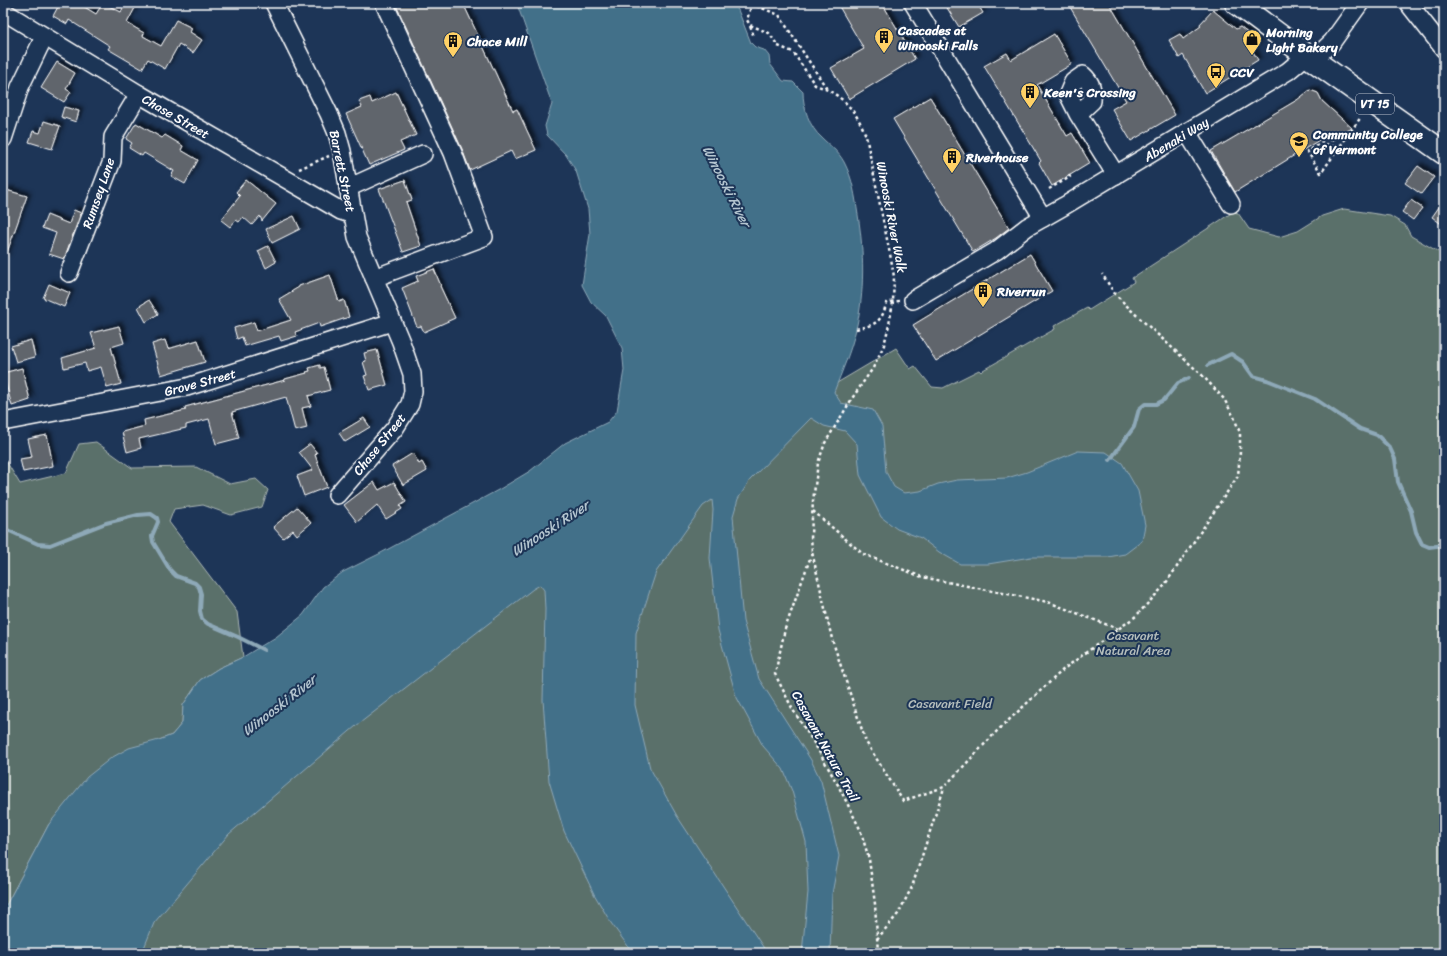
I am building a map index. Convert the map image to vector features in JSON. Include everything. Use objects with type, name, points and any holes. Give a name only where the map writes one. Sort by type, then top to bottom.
[{"type":"main road","name":"VT 15","points":[[1236,3],[1310,58],[1444,153]]},
{"type":"street","name":"Barrett Street","points":[[274,3],[337,132],[342,151],[357,237],[392,322]]},
{"type":"street","points":[[374,278],[484,237],[454,153],[384,3]]},
{"type":"street","points":[[913,3],[1043,218]]},
{"type":"street","name":"Abenaki Way","points":[[913,300],[996,251],[1027,227],[1310,58],[1332,42],[1360,3]]},
{"type":"street","points":[[1408,3],[1444,49]]},
{"type":"street","name":"Chase Street","points":[[3,11],[139,94],[341,211],[353,215]]},
{"type":"street","points":[[3,139],[20,87],[44,37]]},
{"type":"street","name":"Rumsey Lane","points":[[69,273],[112,161],[113,137],[139,94]]},
{"type":"street","points":[[1078,114],[1116,175]]},
{"type":"street","points":[[1187,132],[1231,204]]},
{"type":"street","points":[[348,188],[422,154]]},
{"type":"street","name":"Chase Street","points":[[337,495],[396,428],[410,404],[413,391],[412,374],[404,349],[392,322]]},
{"type":"street","name":"Grove Street","points":[[3,422],[187,387],[392,322]]},
{"type":"path","points":[[752,3],[747,20],[754,37]]},
{"type":"path","name":"Winooski River Walk","points":[[757,6],[779,15],[827,89]]},
{"type":"path","name":"Winooski River Walk","points":[[750,25],[769,33],[778,46],[793,52],[815,85],[827,89],[840,97],[852,110],[863,127],[894,277],[893,302],[888,332],[878,359],[852,397],[824,443],[818,463],[812,511],[812,552]]},
{"type":"path","points":[[1340,148],[1330,146],[1322,142],[1307,151],[1321,173],[1340,148],[1361,117]]},
{"type":"path","points":[[296,171],[333,154]]},
{"type":"path","points":[[1049,189],[1070,177],[1070,175]]},
{"type":"path","points":[[877,940],[898,914],[912,887],[944,787],[996,731],[1065,668],[1136,616],[1164,586],[1238,476],[1240,433],[1234,417],[1224,399],[1202,375],[1115,294],[1102,274]]},
{"type":"path","points":[[856,329],[876,323],[882,318],[886,304],[893,302]]},
{"type":"path","points":[[812,511],[863,554],[922,577],[1048,602],[1118,629]]},
{"type":"path","points":[[812,552],[832,638],[866,742],[903,801],[944,787]]},
{"type":"path","name":"Casavant Nature Trail","points":[[812,552],[785,629],[775,674],[793,710],[835,779],[860,829],[869,859],[875,904],[878,953]]},
{"type":"green space","name":"Casavant Natural Area","points":[[1344,209],[1390,216],[1405,225],[1411,236],[1444,255],[1444,953],[108,953],[120,911],[521,570],[896,348],[910,369],[915,366],[932,387],[943,388],[979,370],[981,372],[1055,329],[1054,326],[1087,308],[1089,310],[1134,282],[1132,278],[1233,212],[1238,213],[1249,229],[1279,237],[1298,231],[1322,216]]},
{"type":"green space","points":[[96,442],[132,468],[196,467],[230,484],[256,479],[268,490],[262,507],[231,515],[203,505],[174,509],[169,522],[237,612],[243,657],[219,668],[200,680],[183,705],[182,723],[172,735],[159,740],[49,824],[3,911],[3,456],[20,484],[66,473],[79,444]]},
{"type":"water","name":"Winooski River","points":[[515,3],[733,3],[738,10],[751,43],[755,47],[764,50],[769,56],[770,64],[783,81],[793,82],[803,92],[804,104],[810,123],[817,133],[839,155],[844,162],[852,181],[860,229],[863,272],[861,301],[854,337],[834,392],[841,403],[873,410],[882,426],[886,472],[894,487],[904,493],[920,491],[938,484],[957,480],[1007,478],[1027,472],[1078,451],[1106,452],[1122,463],[1138,491],[1145,525],[1142,541],[1125,554],[1108,557],[1031,557],[988,564],[960,564],[939,552],[921,538],[897,529],[881,517],[860,475],[857,444],[845,431],[824,426],[811,418],[750,480],[738,499],[733,516],[743,621],[759,679],[811,760],[821,781],[839,856],[832,894],[830,953],[802,953],[808,892],[806,842],[792,791],[783,769],[763,746],[736,696],[718,630],[710,558],[713,510],[712,500],[703,506],[656,572],[636,633],[635,705],[650,768],[677,816],[767,953],[633,953],[611,923],[594,894],[564,831],[549,781],[543,700],[545,609],[544,590],[540,585],[356,726],[229,834],[154,923],[142,953],[3,953],[3,911],[49,824],[87,777],[111,758],[129,748],[172,735],[182,723],[183,705],[200,680],[276,637],[303,615],[323,587],[343,572],[500,489],[530,471],[565,443],[608,422],[617,411],[624,370],[622,348],[606,316],[591,302],[582,285],[590,234],[588,209],[576,171],[566,155],[547,135],[545,126],[552,104],[517,4]]},
{"type":"building","points":[[60,3],[78,3],[96,14],[103,3],[121,12],[126,3],[131,3],[136,6],[127,23],[144,33],[143,36],[161,46],[176,20],[192,28],[190,32],[202,40],[193,53],[179,44],[165,69],[148,59],[142,69],[108,49],[110,46],[69,20],[67,24],[53,16]]},
{"type":"building","name":"Chace Mill","points":[[395,3],[446,3],[448,7],[456,3],[463,3],[513,111],[517,109],[536,150],[515,159],[511,151],[470,170],[462,149]]},
{"type":"building","name":"Cascades at Winooski Falls","points":[[837,3],[882,3],[915,59],[849,99],[831,68],[864,49]]},
{"type":"building","points":[[944,3],[977,3],[983,13],[959,27]]},
{"type":"building","name":"Keen's Crossing","points":[[1076,3],[1109,3],[1175,115],[1131,141],[1112,109],[1126,101],[1070,7]]},
{"type":"building","points":[[1213,10],[1236,29],[1240,27],[1254,38],[1258,45],[1252,50],[1258,60],[1205,93],[1183,55],[1179,58],[1169,40],[1180,34],[1183,39],[1201,26],[1200,24]]},
{"type":"building","name":"Keen's Crossing","points":[[1054,34],[1072,64],[1037,85],[1067,136],[1072,133],[1090,163],[1052,186],[1039,163],[1041,161],[984,66],[1007,53],[1011,60]]},
{"type":"building","points":[[57,62],[75,73],[66,89],[71,92],[64,102],[41,88]]},
{"type":"building","name":"Community College of Vermont","points":[[1310,90],[1318,93],[1322,101],[1352,128],[1331,141],[1324,137],[1235,192],[1211,151],[1297,100]]},
{"type":"building","points":[[396,92],[416,135],[400,142],[404,150],[369,165],[346,114],[362,107],[359,101],[370,97],[372,103]]},
{"type":"building","name":"Riverhouse","points":[[930,97],[1009,228],[973,252],[893,119]]},
{"type":"building","points":[[64,107],[79,111],[76,122],[61,117]]},
{"type":"building","points":[[44,121],[60,126],[52,149],[29,142],[33,131],[40,133]]},
{"type":"building","points":[[136,123],[162,138],[165,135],[183,146],[181,150],[198,160],[185,184],[171,176],[174,171],[144,153],[142,156],[129,148],[132,143],[126,139]]},
{"type":"building","points":[[1418,166],[1434,177],[1421,194],[1405,183]]},
{"type":"building","points":[[246,180],[276,204],[262,221],[260,216],[252,225],[243,217],[239,222],[236,220],[230,227],[221,220],[240,196],[236,192]]},
{"type":"building","points":[[405,180],[412,200],[406,202],[421,246],[403,252],[379,189]]},
{"type":"building","points":[[6,190],[27,196],[5,258],[3,258],[3,199]]},
{"type":"building","points":[[1411,200],[1422,208],[1413,220],[1402,212]]},
{"type":"building","points":[[1444,200],[1444,226],[1432,217]]},
{"type":"building","points":[[74,210],[81,213],[64,259],[49,254],[56,233],[42,228],[47,215],[69,224]]},
{"type":"building","points":[[294,216],[300,229],[272,243],[266,229]]},
{"type":"building","points":[[268,246],[276,262],[266,268],[258,251]]},
{"type":"building","name":"Riverrun","points":[[1030,254],[1052,291],[936,361],[913,325]]},
{"type":"building","points":[[434,269],[455,318],[424,332],[421,326],[417,327],[402,288],[418,281],[416,276]]},
{"type":"building","points":[[330,275],[339,302],[344,300],[349,317],[320,327],[319,323],[295,332],[297,336],[281,341],[279,336],[245,346],[242,337],[237,339],[234,328],[254,322],[257,331],[291,320],[279,299],[299,286]]},
{"type":"building","points":[[49,284],[70,293],[64,307],[43,298]]},
{"type":"building","points":[[149,300],[158,314],[146,322],[138,307]]},
{"type":"building","points":[[119,326],[124,343],[111,347],[121,384],[107,388],[101,367],[87,371],[85,363],[64,368],[62,358],[96,348],[91,333]]},
{"type":"building","points":[[31,340],[35,357],[16,362],[11,346]]},
{"type":"building","points":[[165,340],[168,349],[198,340],[205,362],[161,375],[152,344]]},
{"type":"building","points":[[377,350],[387,385],[369,390],[364,376],[367,375],[363,362],[366,361],[364,353]]},
{"type":"building","points":[[320,365],[320,368],[324,367],[330,390],[308,396],[311,406],[302,408],[307,428],[295,431],[286,397],[232,412],[239,438],[216,444],[209,419],[186,425],[186,428],[139,439],[141,448],[127,452],[122,432],[145,426],[144,420],[186,410],[185,407],[285,380],[307,373],[306,372],[310,371],[309,368]]},
{"type":"building","points":[[22,368],[30,400],[12,406],[3,373]]},
{"type":"building","points":[[364,418],[370,427],[345,442],[339,433]]},
{"type":"building","points":[[47,435],[53,466],[23,472],[20,459],[32,457],[28,439]]},
{"type":"building","points":[[310,444],[317,453],[315,455],[327,487],[304,496],[297,476],[313,470],[299,452]]},
{"type":"building","points":[[413,453],[419,464],[422,462],[427,471],[403,485],[392,466]]},
{"type":"building","points":[[374,482],[379,490],[394,482],[406,502],[400,506],[402,509],[386,519],[377,505],[357,522],[344,505]]},
{"type":"building","points":[[297,507],[311,523],[297,535],[293,530],[283,538],[273,527]]},
{"type":"waterway","points":[[1208,365],[1231,354],[1243,362],[1253,376],[1315,399],[1360,429],[1377,435],[1390,448],[1395,459],[1398,482],[1411,511],[1416,532],[1422,544],[1429,547],[1444,545]]},
{"type":"waterway","points":[[1110,460],[1134,427],[1139,409],[1145,404],[1156,404],[1164,400],[1178,383],[1189,378]]},
{"type":"waterway","points":[[3,528],[38,544],[50,545],[106,523],[138,515],[151,514],[157,518],[158,522],[152,536],[153,542],[170,570],[176,576],[195,583],[199,587],[201,594],[200,611],[202,619],[208,624],[264,650]]},
{"type":"place","name":"Cascades at Winooski Falls","points":[[884,54]]},
{"type":"place","name":"Morning Light Bakery","points":[[1252,56]]},
{"type":"place","name":"Chace Mill","points":[[453,58]]},
{"type":"place","name":"CCV","points":[[1216,89]]},
{"type":"place","name":"Keen's Crossing","points":[[1030,109]]},
{"type":"place","name":"Community College of Vermont","points":[[1299,158]]},
{"type":"place","name":"Riverhouse","points":[[952,174]]},
{"type":"place","name":"Riverrun","points":[[983,308]]},
{"type":"park label","name":"Casavant Field","points":[[950,703]]}]
